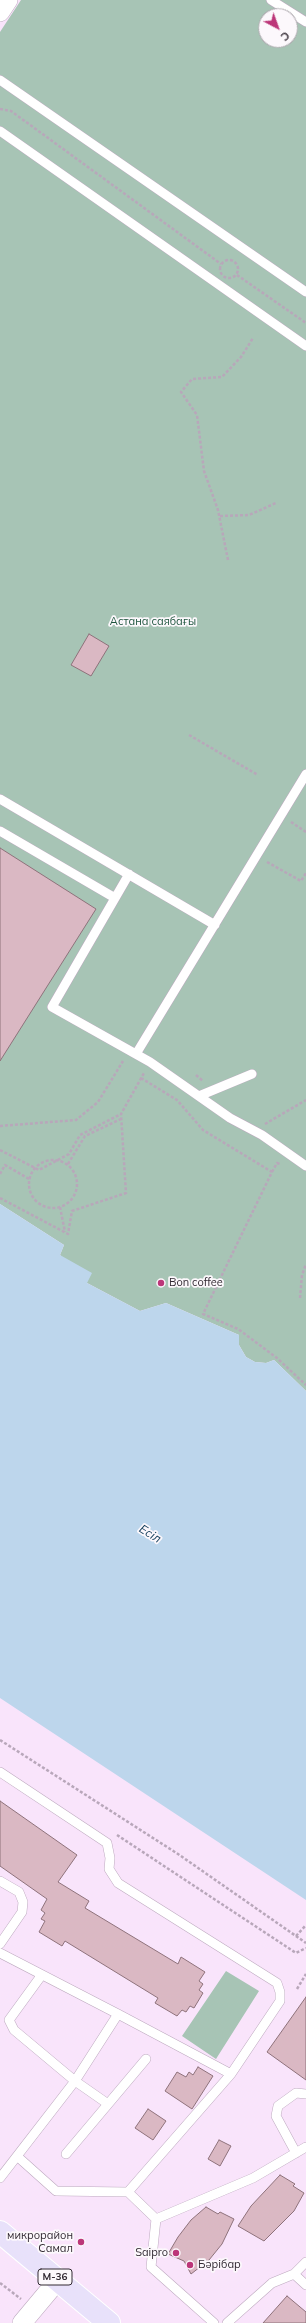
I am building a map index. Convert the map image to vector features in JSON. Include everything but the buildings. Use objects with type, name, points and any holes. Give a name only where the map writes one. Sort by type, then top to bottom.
[{"type":"main road","name":"M-36","points":[[0,2232],[109,2323]]},
{"type":"main road","points":[[5,2250],[58,2280]]},
{"type":"street","points":[[0,12],[8,0]]},
{"type":"street","points":[[22,2323],[58,2280]]},
{"type":"lane","points":[[271,0],[306,22]]},
{"type":"lane","points":[[0,80],[306,292]]},
{"type":"lane","points":[[0,131],[306,346]]},
{"type":"lane","points":[[133,1052],[215,925],[306,774]]},
{"type":"lane","points":[[0,799],[215,925]]},
{"type":"lane","points":[[0,830],[115,898]]},
{"type":"lane","points":[[129,874],[52,1007],[150,1062],[230,1118],[262,1135],[306,1166]]},
{"type":"lane","points":[[199,1096],[252,1074]]},
{"type":"lane","points":[[0,1772],[106,1843],[110,1858],[109,1869],[118,1883],[278,1984],[280,2001],[231,2074],[128,2192]]},
{"type":"lane","points":[[0,1881],[19,1892],[23,1902],[22,1912],[0,1944]]},
{"type":"lane","points":[[0,1953],[41,1976],[118,2014],[231,2074]]},
{"type":"lane","points":[[41,1976],[9,2020],[14,2030],[75,2080],[108,2104]]},
{"type":"lane","points":[[0,2178],[18,2157],[75,2080],[118,2014]]},
{"type":"lane","points":[[66,2154],[146,2059]]},
{"type":"lane","points":[[296,2153],[276,2116],[278,2106],[296,2093],[306,2094]]},
{"type":"lane","points":[[156,2219],[253,2178],[306,2147]]},
{"type":"lane","points":[[18,2157],[56,2191],[128,2192],[156,2219]]},
{"type":"lane","points":[[156,2219],[151,2267],[214,2323]]},
{"type":"lane","points":[[227,2323],[272,2283],[294,2274],[306,2262]]},
{"type":"lane","points":[[294,2274],[306,2285]]},
{"type":"path","points":[[0,109],[11,111],[221,264]]},
{"type":"path","points":[[226,260],[235,261],[239,269],[237,275],[228,278],[222,276],[220,270],[221,264],[226,260]]},
{"type":"path","points":[[237,275],[306,323]]},
{"type":"path","points":[[228,560],[220,516],[204,471],[197,415],[181,392],[192,379],[222,377],[241,357],[253,338]]},
{"type":"path","points":[[220,516],[249,515],[276,503]]},
{"type":"path","points":[[190,735],[258,775]]},
{"type":"path","points":[[282,816],[306,832]]},
{"type":"path","points":[[267,862],[301,881],[306,873]]},
{"type":"path","points":[[0,1126],[76,1120],[98,1102],[133,1052]]},
{"type":"path","points":[[65,1233],[68,1234],[72,1212],[126,1193],[121,1114],[150,1062]]},
{"type":"path","points":[[141,1078],[177,1100],[204,1130],[272,1172]]},
{"type":"path","points":[[266,1123],[306,1100]]},
{"type":"path","points":[[0,1150],[39,1170],[69,1154],[80,1135],[121,1114]]},
{"type":"path","points":[[68,1164],[85,1136],[121,1119]]},
{"type":"path","points":[[44,1160],[60,1160],[68,1164],[74,1170],[78,1184],[72,1198],[60,1207],[52,1208],[36,1202],[29,1187],[29,1179],[35,1168],[44,1160]]},
{"type":"path","points":[[283,1166],[277,1163],[272,1172],[203,1314],[238,1329],[277,1358],[306,1385]]},
{"type":"path","points":[[0,1174],[5,1166],[29,1179]]},
{"type":"path","points":[[0,1198],[65,1233]]},
{"type":"path","points":[[60,1207],[65,1233]]},
{"type":"path","points":[[300,1298],[302,1275],[306,1264]]},
{"type":"path","points":[[0,1740],[178,1854],[306,1943]]},
{"type":"path","points":[[112,1832],[296,1953],[306,1948]]},
{"type":"path","points":[[296,1936],[306,1925]]},
{"type":"path","points":[[297,1988],[306,1974]]},
{"type":"path","points":[[0,2283],[34,2308]]},
{"type":"green space","name":"Астана саябағы","points":[[21,0],[306,0],[306,1391],[274,1360],[266,1363],[255,1362],[246,1357],[239,1345],[239,1335],[166,1303],[140,1311],[87,1283],[60,1255],[64,1245],[0,1204],[0,32]]},
{"type":"green space","points":[[226,1971],[259,1991],[216,2059],[182,2036]]},
{"type":"water","name":"Есіл","points":[[0,1204],[64,1245],[60,1255],[92,1273],[87,1283],[140,1311],[166,1303],[239,1335],[239,1345],[246,1357],[255,1362],[266,1363],[274,1360],[306,1391],[306,1900],[0,1698]]},
{"type":"place","name":"Bon coffee","points":[[161,1283]]},
{"type":"place","name":"микрорайон Самал","points":[[81,2242]]},
{"type":"place","name":"Saipro","points":[[176,2253]]},
{"type":"place","name":"Бәрібар","points":[[190,2265]]}]
